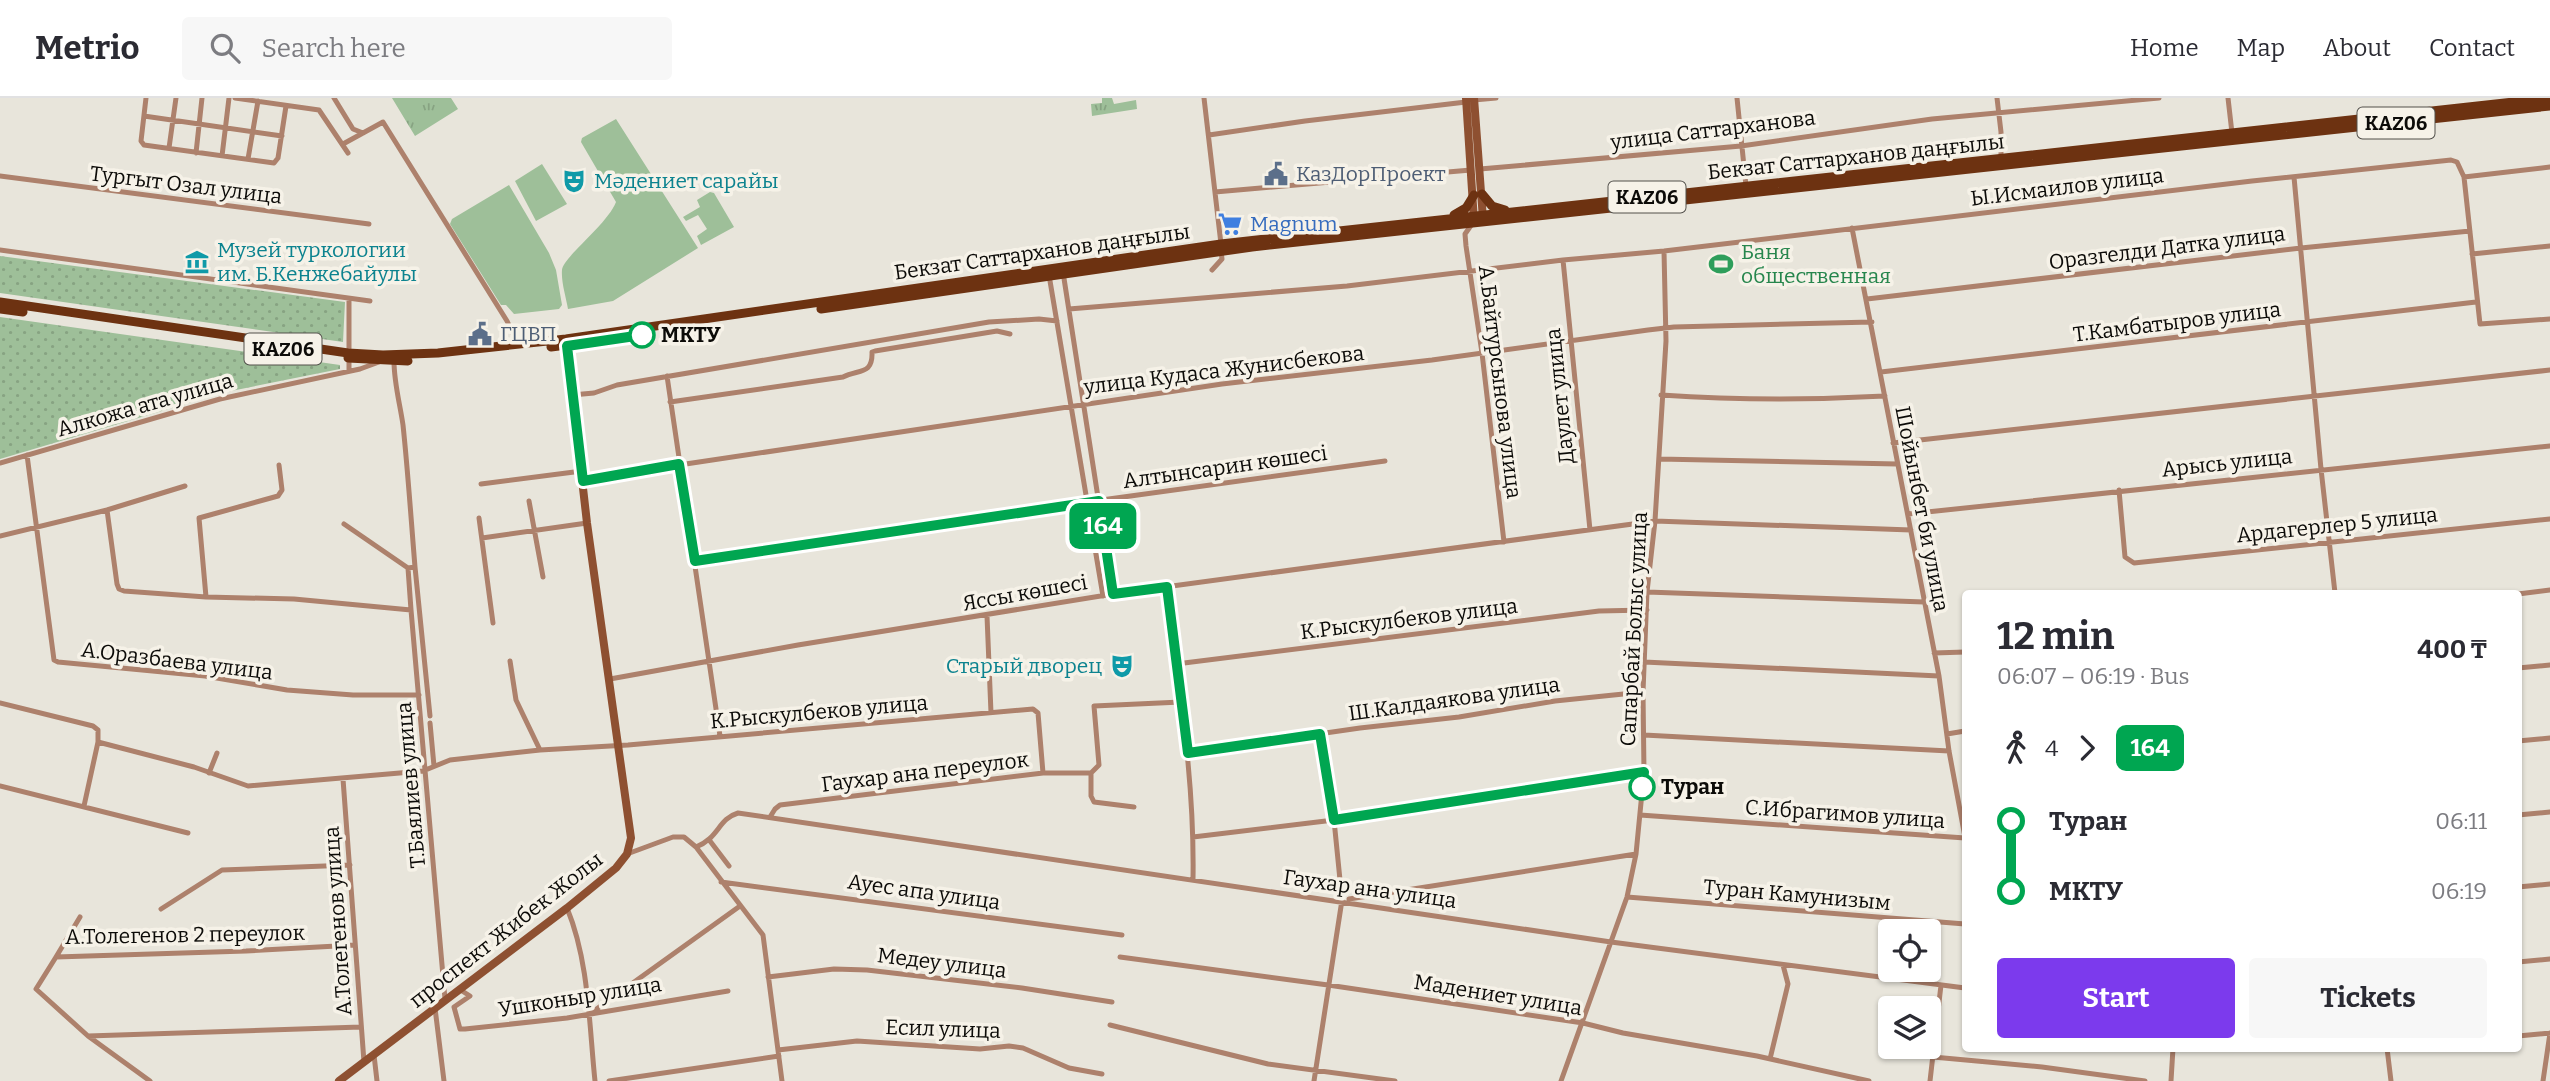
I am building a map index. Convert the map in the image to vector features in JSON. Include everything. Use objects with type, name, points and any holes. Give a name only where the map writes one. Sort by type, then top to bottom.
[{"type":"main road","name":"Бекзат Саттарханов даңғылы","points":[[1796,184],[2232,137],[2549,98]]},
{"type":"main road","points":[[1470,100],[1478,194],[1477,220]]},
{"type":"main road","name":"Бекзат Саттарханов даңғылы","points":[[2274,132],[2550,106]]},
{"type":"main road","name":"Бекзат Саттарханов даңғылы","points":[[1221,247],[1746,190],[2001,158],[2232,137]]},
{"type":"main road","points":[[1478,194],[1492,206],[1520,213]]},
{"type":"main road","points":[[1446,219],[1466,208],[1478,194]]},
{"type":"main road","name":"Бекзат Саттарханов даңғылы","points":[[0,302],[382,361],[438,359],[1221,247],[1446,219],[1477,220]]},
{"type":"main road","name":"Бекзат Саттарханов даңғылы","points":[[0,309],[349,356],[407,355],[566,342]]},
{"type":"main road","name":"проспект Жибек Жолы","points":[[339,1081],[567,908],[616,868],[627,854],[631,838],[587,523],[566,342]]},
{"type":"street","points":[[146,98],[141,144],[277,162],[286,106]]},
{"type":"street","points":[[169,148],[176,98]]},
{"type":"street","points":[[196,153],[202,98]]},
{"type":"street","points":[[222,156],[232,98],[319,110],[348,153]]},
{"type":"street","points":[[334,98],[353,129],[363,133]]},
{"type":"street","points":[[1204,98],[1222,259],[1212,270]]},
{"type":"street","points":[[1209,135],[1496,98]]},
{"type":"street","points":[[1737,98],[1746,190]]},
{"type":"street","points":[[1997,98],[2001,158]]},
{"type":"street","name":"улица Саттарханова","points":[[1215,192],[1741,146],[1877,125],[2159,98]]},
{"type":"street","points":[[2228,98],[2232,137]]},
{"type":"street","points":[[248,159],[258,101]]},
{"type":"street","points":[[144,116],[282,136]]},
{"type":"street","points":[[343,144],[383,122],[507,321],[518,344]]},
{"type":"street","name":"Ы.Исмаилов улица","points":[[1069,309],[1337,287],[2451,160],[2457,162],[2464,177]]},
{"type":"street","points":[[2550,167],[2464,177],[2480,324],[2550,319]]},
{"type":"street","name":"Тургыт Озал улица","points":[[0,176],[369,225]]},
{"type":"street","points":[[2294,177],[2335,590]]},
{"type":"street","name":"А.Байтурсынова улица","points":[[1477,220],[1465,234],[1504,542]]},
{"type":"street","name":"Шойынбет би улица","points":[[1852,228],[1939,676],[1949,751],[1962,805]]},
{"type":"street","name":"Оразгелди Датка улица","points":[[1867,299],[2470,231]]},
{"type":"street","points":[[2472,254],[2550,246]]},
{"type":"street","points":[[0,250],[370,301]]},
{"type":"street","name":"Сапарбай Болыс улица","points":[[1561,1081],[1627,897],[1636,854],[1644,772],[1643,692],[1647,592],[1655,521],[1666,328],[1664,251]]},
{"type":"street","name":"Даулет улица","points":[[1563,260],[1590,530]]},
{"type":"street","points":[[1063,270],[1113,594]]},
{"type":"street","points":[[1049,272],[1103,596]]},
{"type":"street","points":[[349,299],[349,370]]},
{"type":"street","name":"Т.Камбатыров улица","points":[[1881,372],[2476,302]]},
{"type":"street","points":[[572,395],[594,393],[617,385],[667,376],[989,322],[1039,319],[1057,321]]},
{"type":"street","name":"улица Кудаса Жунисбекова","points":[[481,484],[583,476],[679,464],[1222,384],[1666,328],[1872,322]]},
{"type":"street","points":[[670,402],[843,377],[870,368],[873,363],[872,352],[875,351],[997,331],[1010,334]]},
{"type":"street","name":"Алкожа ата улица","points":[[0,463],[220,399],[382,361]]},
{"type":"street","name":"Т.Баялиев улица","points":[[394,361],[394,380],[408,478],[411,611],[445,999]]},
{"type":"street","points":[[1894,443],[2550,370]]},
{"type":"street","points":[[667,376],[720,736]]},
{"type":"street","points":[[1661,395],[1758,398],[1885,396]]},
{"type":"street","name":"Арысь улица","points":[[1908,514],[2550,446]]},
{"type":"street","name":"А.Оразбаева улица","points":[[27,455],[52,655],[58,662],[205,676],[287,690],[354,695],[419,695]]},
{"type":"street","points":[[1659,459],[1897,464]]},
{"type":"street","name":"Алтынсарин көшесі","points":[[695,561],[1087,502],[1385,461]]},
{"type":"street","points":[[206,597],[199,518],[278,496],[282,490],[279,465]]},
{"type":"street","points":[[0,536],[107,510],[185,486]]},
{"type":"street","name":"Ардагерлер 5 улица","points":[[2119,490],[2125,557],[2128,562],[2134,563],[2550,519]]},
{"type":"street","points":[[529,501],[543,577]]},
{"type":"street","points":[[107,510],[119,589],[206,597],[294,599],[411,611]]},
{"type":"street","points":[[479,518],[493,623]]},
{"type":"street","name":"Яссы көшесі","points":[[610,679],[1113,594],[1655,521],[1911,530]]},
{"type":"street","points":[[481,538],[587,523]]},
{"type":"street","points":[[344,524],[412,567]]},
{"type":"street","name":"Т.Баялиев улица","points":[[412,567],[429,716]]},
{"type":"street","points":[[1167,587],[1188,753],[1193,837],[1192,879]]},
{"type":"street","points":[[2522,594],[2550,590]]},
{"type":"street","points":[[1647,592],[1924,602]]},
{"type":"street","name":"К.Рыскулбеков улица","points":[[1177,664],[1600,611],[1647,610]]},
{"type":"street","points":[[987,616],[991,713]]},
{"type":"street","points":[[1934,653],[1962,652]]},
{"type":"street","points":[[510,661],[516,701],[540,750]]},
{"type":"street","points":[[1644,662],[1939,676]]},
{"type":"street","points":[[2522,668],[2550,665]]},
{"type":"street","name":"Ш.Калдаякова улица","points":[[1188,753],[1459,717],[1555,701],[1643,692]]},
{"type":"street","points":[[1134,807],[1094,802],[1091,796],[1091,774],[1099,765],[1093,709],[1098,704],[1181,702]]},
{"type":"street","name":"К.Рыскулбеков улица","points":[[0,703],[93,726],[98,730],[98,742],[248,786],[423,771],[450,760],[540,750],[1036,710],[1044,773]]},
{"type":"street","name":"Т.Баялиев улица","points":[[430,723],[434,766]]},
{"type":"street","points":[[1947,734],[1962,732]]},
{"type":"street","points":[[1314,1081],[1342,901],[1334,820],[1320,734]]},
{"type":"street","points":[[1644,735],[1949,751]]},
{"type":"street","points":[[2522,741],[2550,738]]},
{"type":"street","points":[[84,806],[98,742]]},
{"type":"street","points":[[209,773],[216,753]]},
{"type":"street","points":[[1193,837],[1334,820],[1644,772]]},
{"type":"street","name":"Гаухар ана переулок","points":[[770,817],[780,805],[1044,773],[1091,774]]},
{"type":"street","name":"А.Толегенов улица","points":[[343,779],[365,1062]]},
{"type":"street","points":[[0,786],[188,833]]},
{"type":"street","points":[[2522,816],[2550,812]]},
{"type":"street","name":"Гаухар ана улица","points":[[710,841],[726,819],[734,814],[770,817],[1611,942],[1962,988]]},
{"type":"street","name":"С.Ибрагимов улица","points":[[1640,815],[1962,838]]},
{"type":"street","points":[[627,854],[674,837],[684,837],[696,847],[763,935],[782,1081]]},
{"type":"street","points":[[696,847],[710,841],[729,866]]},
{"type":"street","points":[[1342,901],[1636,854]]},
{"type":"street","points":[[161,909],[222,870],[350,865]]},
{"type":"street","name":"Ауес апа улица","points":[[721,882],[1122,935]]},
{"type":"street","points":[[2522,887],[2550,884]]},
{"type":"street","name":"Туран Камунизым","points":[[1627,897],[1962,924]]},
{"type":"street","points":[[589,1015],[740,906]]},
{"type":"street","points":[[567,908],[577,937],[596,1081]]},
{"type":"street","name":"А.Толегенов 2 переулок","points":[[56,957],[80,918]]},
{"type":"street","name":"А.Толегенов 2 переулок","points":[[56,957],[355,945]]},
{"type":"street","points":[[56,957],[36,989],[88,1036],[150,1081]]},
{"type":"street","name":"Мадениет улица","points":[[1120,957],[1583,1023],[1869,1081]]},
{"type":"street","points":[[2522,962],[2550,959]]},
{"type":"street","points":[[1770,1059],[1788,984],[1783,965]]},
{"type":"street","name":"Медеу улица","points":[[768,977],[834,969],[867,970],[1022,988],[1112,1002]]},
{"type":"street","points":[[1940,996],[1941,985]]},
{"type":"street","name":"Ушконыр улица","points":[[459,989],[470,996],[454,1007],[460,1029],[589,1015],[728,991]]},
{"type":"street","points":[[435,1008],[444,1081]]},
{"type":"street","points":[[1110,1025],[1268,1064],[1395,1081]]},
{"type":"street","points":[[88,1036],[361,1027]]},
{"type":"street","points":[[2522,1035],[2550,1033],[2543,1081]]},
{"type":"street","name":"Есил улица","points":[[608,1081],[856,1041],[980,1049],[1009,1046],[1023,1048],[1069,1068],[1102,1074]]},
{"type":"street","points":[[2171,1081],[2172,1052]]},
{"type":"street","points":[[2387,1052],[2391,1081]]},
{"type":"street","points":[[374,1055],[377,1081]]},
{"type":"street","points":[[1941,1058],[2042,1066],[2145,1081]]},
{"type":"street","points":[[1930,1081],[1933,1059]]},
{"type":"green space","points":[[392,98],[451,98],[458,109],[415,136]]},
{"type":"green space","points":[[1102,98],[1112,98],[1114,104],[1136,100],[1137,109],[1092,116],[1091,104],[1102,103]]},
{"type":"green space","points":[[616,119],[698,248],[613,301],[568,309],[562,279],[564,264],[604,220],[616,202],[581,142],[582,138]]},
{"type":"green space","points":[[542,164],[567,204],[536,221],[515,181]]},
{"type":"green space","points":[[509,185],[549,253],[556,270],[562,305],[559,309],[514,314],[506,305],[501,305],[450,224],[452,219]]},
{"type":"green space","points":[[710,192],[714,193],[734,227],[701,245],[697,236],[707,229],[698,215],[686,221],[683,217],[700,207],[697,200]]},
{"type":"green space","points":[[0,256],[345,302],[343,342],[0,293]]},
{"type":"green space","points":[[0,317],[340,365],[340,369],[226,392],[0,459]]},
{"type":"bus line","name":"164","points":[[642,335],[567,346],[583,481],[679,464],[695,561],[1099,501],[1113,594],[1167,587],[1188,753],[1320,734],[1334,820],[1644,772],[1642,787]]},
{"type":"place","name":"КазДорПроект","points":[[1276,174]]},
{"type":"place","name":"Мәдениет сарайы","points":[[574,181]]},
{"type":"place","name":"Magnum","points":[[1230,224]]},
{"type":"place","name":"Музей туркологии им. Б.Кенжебайулы","points":[[197,262]]},
{"type":"place","name":"Баня общественная","points":[[1721,264]]},
{"type":"place","name":"ГЦВП","points":[[480,334]]},
{"type":"place","name":"МКТУ","points":[[642,335]]},
{"type":"place","name":"Старый дворец","points":[[1122,666]]},
{"type":"place","name":"Туран","points":[[1642,787]]}]
